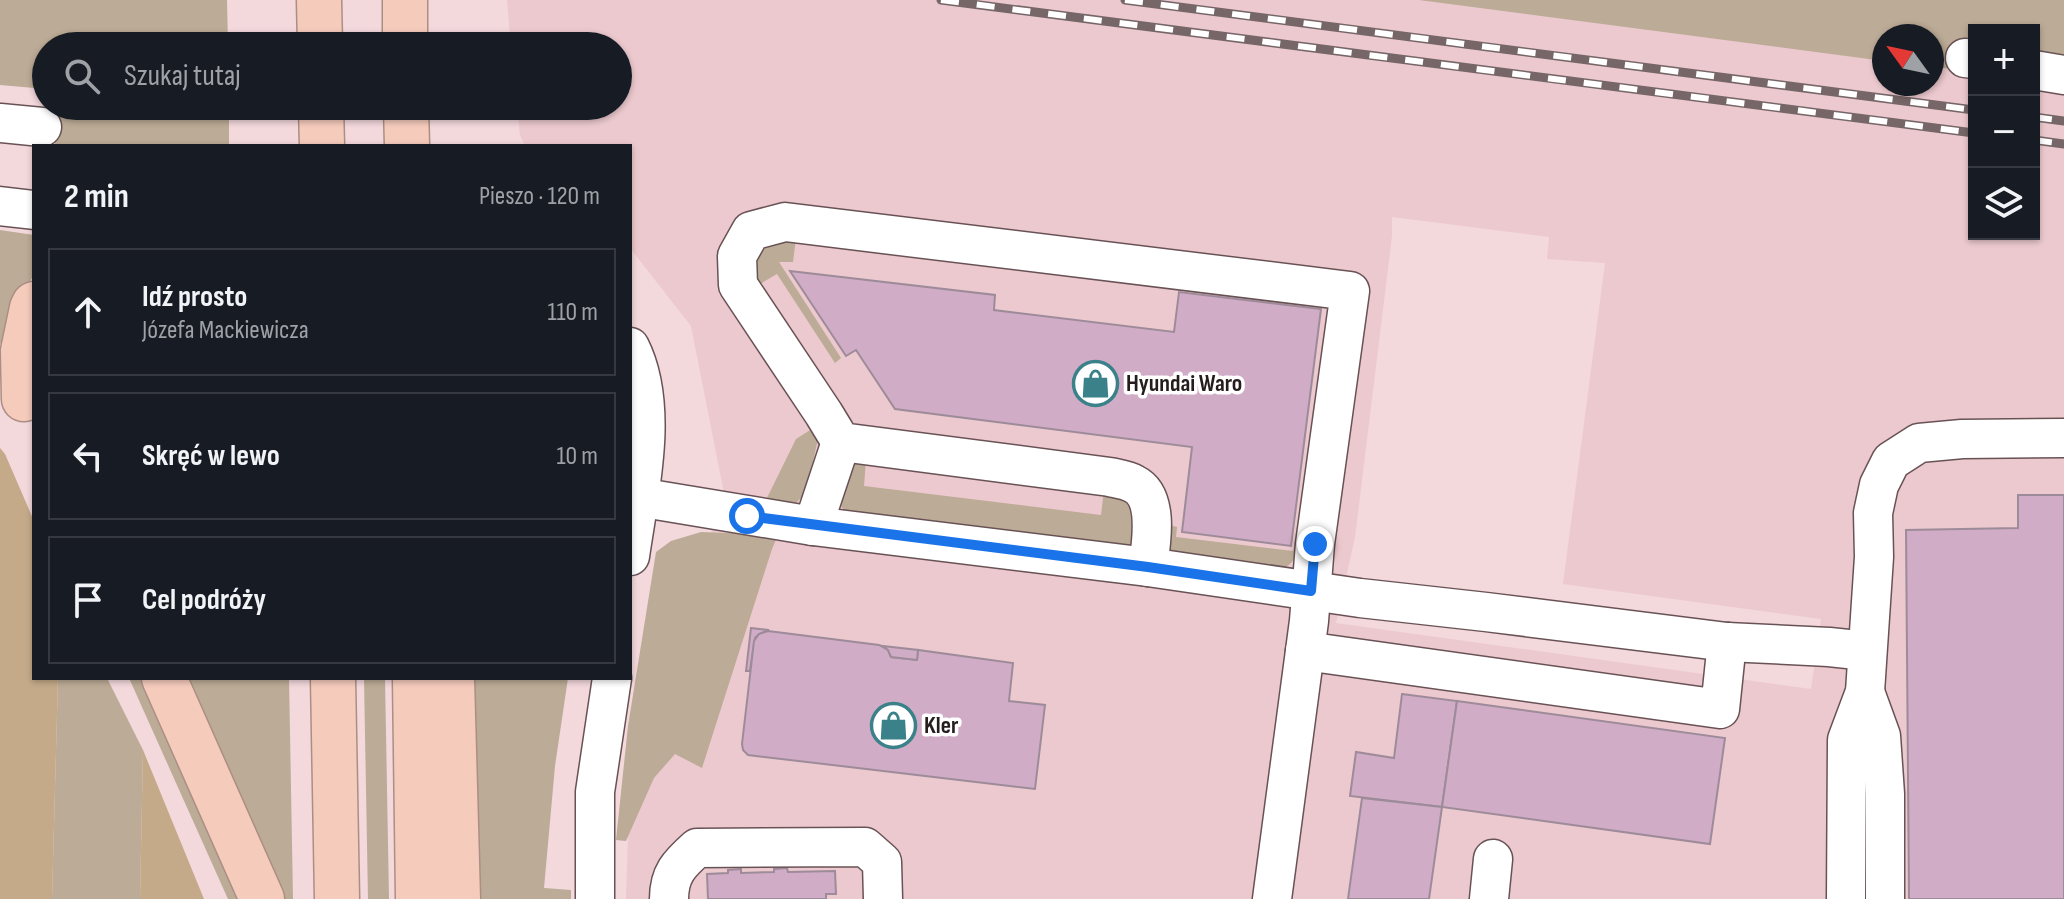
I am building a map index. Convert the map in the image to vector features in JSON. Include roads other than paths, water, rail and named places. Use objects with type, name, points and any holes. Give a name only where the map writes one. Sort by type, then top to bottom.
[{"type":"highway","points":[[319,0],[320,32]]},
{"type":"highway","points":[[405,0],[405,32]]},
{"type":"highway","points":[[321,120],[322,144]]},
{"type":"highway","points":[[406,120],[407,144]]},
{"type":"highway","points":[[19,395],[23,351],[32,308]]},
{"type":"highway","points":[[165,680],[262,899]]},
{"type":"highway","points":[[333,680],[337,899]]},
{"type":"highway","points":[[415,680],[418,899]]},
{"type":"highway","points":[[452,680],[458,899]]},
{"type":"street","points":[[2040,71],[2064,75]]},
{"type":"street","points":[[0,123],[42,127]]},
{"type":"street","points":[[0,206],[32,210]]},
{"type":"street","points":[[1148,567],[1152,534],[1150,501],[1137,485],[1110,477],[841,442],[738,285],[737,256],[751,231],[785,222],[1350,291],[1315,544],[1305,651],[1272,899]]},
{"type":"street","points":[[632,352],[639,369],[645,413],[645,438],[632,541]]},
{"type":"street","points":[[1846,899],[1847,740],[1865,692],[1874,557],[1873,513],[1879,485],[1891,461],[1919,443],[1962,439],[2064,438]]},
{"type":"street","points":[[813,526],[841,442]]},
{"type":"street","points":[[638,497],[813,526],[1148,567],[1360,598],[1727,642],[1867,651]]},
{"type":"street","points":[[1305,651],[1720,709],[1727,642]]},
{"type":"street","points":[[595,899],[595,792],[612,680]]},
{"type":"street","points":[[1865,692],[1881,736],[1885,794],[1885,899]]},
{"type":"street","points":[[669,899],[676,867],[697,848],[865,847],[882,862],[883,899]]},
{"type":"street","points":[[1489,899],[1493,859]]},
{"type":"railway","points":[[941,0],[1968,132]]},
{"type":"railway","points":[[1125,0],[1968,109]]},
{"type":"railway","points":[[2040,118],[2064,121]]},
{"type":"railway","points":[[2040,141],[2064,144]]},
{"type":"place","name":"Hyundai Waro","points":[[1095,383]]},
{"type":"place","name":"Kler","points":[[893,725]]}]
